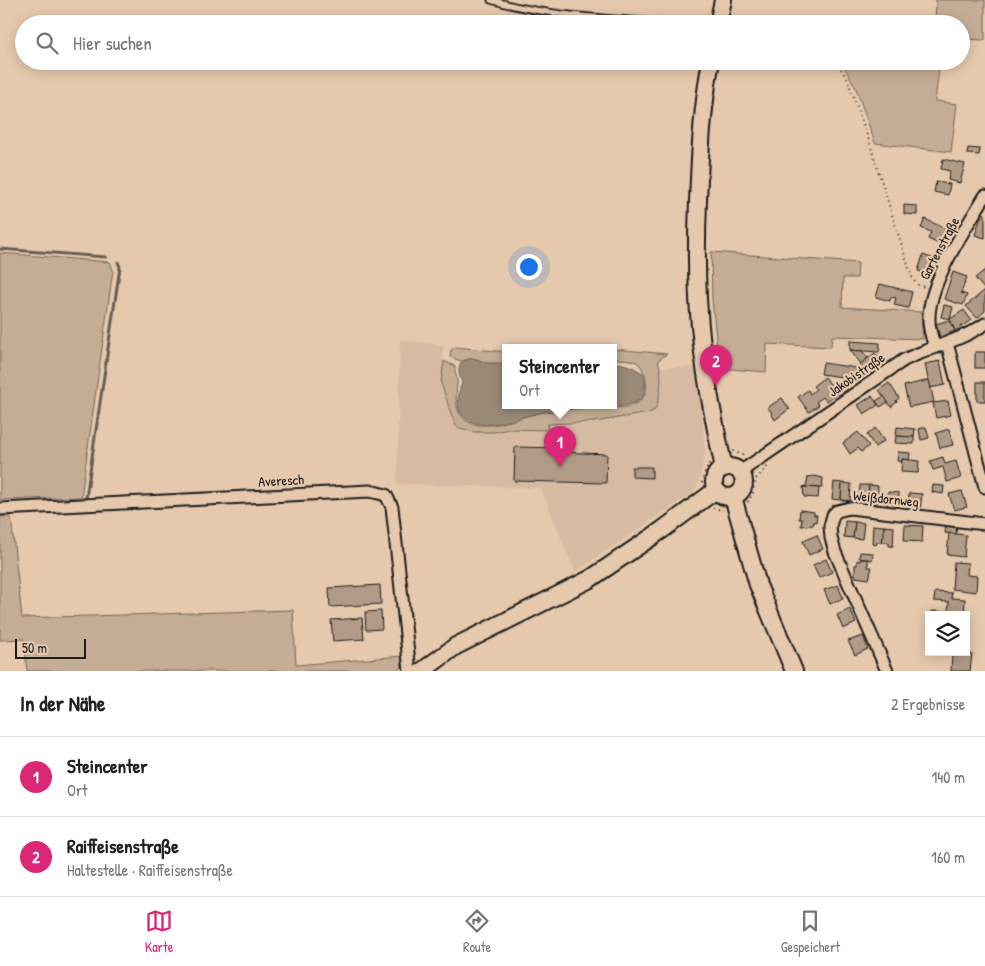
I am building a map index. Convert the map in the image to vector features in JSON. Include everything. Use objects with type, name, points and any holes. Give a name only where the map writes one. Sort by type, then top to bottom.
[{"type":"street","points":[[720,15],[723,0]]},
{"type":"street","points":[[414,670],[456,646],[590,579],[715,486],[715,477],[720,470],[722,460],[705,367],[698,302],[697,224],[699,166],[710,70]]},
{"type":"street","name":"Gartenstraße","points":[[935,347],[929,322],[933,291],[985,196]]},
{"type":"street","name":"Jakobistraße","points":[[746,468],[890,368],[919,352],[962,337],[985,324]]},
{"type":"street","points":[[947,343],[985,487]]},
{"type":"street","points":[[722,460],[733,467],[746,468],[744,486],[738,494],[735,504],[758,585],[794,671]]},
{"type":"street","name":"Averesch","points":[[0,509],[370,491],[386,494],[392,507],[414,670]]},
{"type":"street","points":[[707,492],[724,496],[735,504]]},
{"type":"street","name":"Weißdornweg","points":[[888,671],[835,552],[830,526],[832,515],[838,511],[850,508],[985,524]]},
{"type":"lane","points":[[491,0],[507,5],[568,15]]},
{"type":"path","points":[[841,70],[847,78],[866,132],[911,275],[916,284],[933,291]]},
{"type":"path","points":[[746,468],[748,457],[731,450],[722,460],[711,457],[704,475],[709,508],[722,510],[727,515],[735,504],[747,510],[756,479],[772,462]]},
{"type":"shaded area","points":[[936,0],[985,0],[985,40],[970,39],[970,15],[935,15]]},
{"type":"shaded area","points":[[846,70],[939,70],[935,101],[957,104],[951,152],[875,143],[856,88]]},
{"type":"shaded area","points":[[711,252],[858,263],[857,278],[843,278],[842,307],[921,312],[923,339],[832,336],[831,347],[767,344],[766,372],[719,368],[712,299]]},
{"type":"shaded area","points":[[0,253],[110,262],[113,270],[81,497],[0,500]]},
{"type":"shaded area","points":[[400,340],[443,345],[443,371],[441,374],[443,390],[455,425],[494,432],[509,429],[547,430],[548,424],[594,422],[649,413],[660,392],[660,367],[698,367],[705,452],[698,485],[693,493],[575,572],[541,488],[397,484]]},
{"type":"shaded area","points":[[455,347],[502,352],[502,364],[495,367],[464,362],[450,357],[451,350]]},
{"type":"shaded area","points":[[617,349],[667,354],[658,360],[661,385],[655,410],[649,413],[594,422],[548,424],[547,430],[509,429],[494,432],[474,432],[460,428],[455,425],[441,383],[444,361],[455,366],[457,382],[456,403],[461,416],[473,424],[492,425],[555,410],[617,409],[635,404],[643,398],[647,385],[641,366],[636,362],[617,359]]},
{"type":"shaded area","points":[[473,358],[488,363],[502,363],[502,409],[570,409],[531,415],[493,424],[483,424],[466,419],[458,406],[462,383],[459,367],[462,361]]},
{"type":"shaded area","points":[[617,363],[630,366],[645,375],[645,392],[642,398],[617,407]]},
{"type":"shaded area","points":[[0,517],[11,517],[22,618],[293,610],[296,665],[402,656],[402,667],[395,671],[27,671],[24,639],[0,640]]},
{"type":"building","points":[[968,148],[980,149],[979,155],[967,154]]},
{"type":"building","points":[[943,159],[965,164],[960,183],[948,180],[950,171],[941,169]]},
{"type":"building","points":[[936,182],[950,184],[948,195],[934,192]]},
{"type":"building","points":[[904,205],[917,206],[917,215],[904,214]]},
{"type":"building","points":[[982,213],[985,214],[985,238],[975,235]]},
{"type":"building","points":[[925,219],[948,230],[941,245],[928,239],[931,232],[921,228]]},
{"type":"building","points":[[923,255],[934,259],[929,274],[918,271]]},
{"type":"building","points":[[985,270],[985,290],[975,278]]},
{"type":"building","points":[[953,272],[967,277],[961,293],[967,295],[963,305],[944,299]]},
{"type":"building","points":[[880,284],[912,292],[908,308],[894,305],[896,298],[891,297],[890,301],[876,297]]},
{"type":"building","points":[[985,290],[985,311],[977,318],[966,306]]},
{"type":"building","points":[[944,305],[953,307],[950,319],[941,317]]},
{"type":"building","points":[[964,310],[971,320],[955,331],[950,319]]},
{"type":"building","points":[[949,320],[955,331],[940,337],[936,324]]},
{"type":"building","points":[[850,341],[880,343],[879,352],[850,350]]},
{"type":"building","points":[[850,350],[862,351],[868,358],[861,364]]},
{"type":"building","points":[[975,352],[985,352],[985,368],[975,368]]},
{"type":"building","points":[[875,353],[882,362],[868,374],[860,364]]},
{"type":"building","points":[[940,361],[945,385],[930,388],[925,364]]},
{"type":"building","points":[[823,363],[857,368],[856,379],[821,374]]},
{"type":"building","points":[[825,377],[837,394],[826,401],[823,397],[816,402],[819,405],[809,412],[798,397],[808,390],[810,394],[816,389],[813,386]]},
{"type":"building","points":[[929,380],[934,402],[909,407],[904,386]]},
{"type":"building","points":[[844,382],[848,388],[838,395],[834,389]]},
{"type":"building","points":[[977,382],[985,382],[985,401],[977,401]]},
{"type":"building","points":[[889,383],[899,398],[891,407],[879,390]]},
{"type":"building","points":[[872,396],[878,405],[864,414],[858,405]]},
{"type":"building","points":[[884,396],[888,402],[880,407],[876,401]]},
{"type":"building","points":[[782,398],[790,410],[775,420],[772,412],[767,408]]},
{"type":"building","points":[[948,401],[951,415],[936,418],[933,403]]},
{"type":"building","points":[[897,427],[915,429],[914,437],[896,436]]},
{"type":"building","points":[[926,427],[929,438],[921,440],[919,429]]},
{"type":"building","points":[[875,428],[884,441],[875,447],[867,435]]},
{"type":"building","points":[[949,429],[953,445],[940,448],[936,433]]},
{"type":"building","points":[[858,432],[869,446],[861,452],[858,448],[850,454],[843,443]]},
{"type":"building","points":[[896,436],[914,437],[914,444],[895,443]]},
{"type":"building","points":[[515,447],[559,448],[559,452],[607,454],[606,483],[514,481]]},
{"type":"building","points":[[898,452],[910,453],[909,460],[902,459],[902,462],[897,461]]},
{"type":"building","points":[[943,457],[945,464],[956,461],[961,478],[947,482],[943,467],[933,470],[930,461]]},
{"type":"building","points":[[902,459],[919,461],[918,473],[901,472]]},
{"type":"building","points":[[632,467],[652,467],[652,478],[632,477]]},
{"type":"building","points":[[808,477],[823,478],[822,488],[803,487],[806,486]]},
{"type":"building","points":[[834,482],[842,483],[841,500],[832,499]]},
{"type":"building","points":[[842,483],[851,484],[850,501],[841,500]]},
{"type":"building","points":[[860,485],[869,485],[868,502],[859,502]]},
{"type":"building","points":[[869,485],[878,486],[877,503],[868,502]]},
{"type":"building","points":[[933,485],[944,486],[943,494],[932,492]]},
{"type":"building","points":[[803,487],[819,488],[818,498],[804,497]]},
{"type":"building","points":[[962,491],[967,507],[954,510],[949,494]]},
{"type":"building","points":[[888,492],[899,493],[898,508],[887,507]]},
{"type":"building","points":[[909,493],[922,494],[920,510],[908,509]]},
{"type":"building","points":[[800,510],[814,512],[814,515],[817,515],[816,522],[814,521],[813,525],[801,526],[802,519],[799,519]]},
{"type":"building","points":[[845,521],[855,522],[853,538],[844,537]]},
{"type":"building","points":[[855,522],[864,523],[862,539],[853,538]]},
{"type":"building","points":[[946,524],[957,525],[956,534],[945,533]]},
{"type":"building","points":[[873,525],[884,526],[882,542],[877,542],[876,545],[872,544]]},
{"type":"building","points":[[905,525],[923,526],[922,542],[904,541]]},
{"type":"building","points":[[884,526],[894,527],[893,546],[882,542]]},
{"type":"building","points":[[949,533],[966,535],[964,557],[947,555]]},
{"type":"building","points":[[817,535],[823,549],[809,555],[803,541]]},
{"type":"building","points":[[860,552],[873,553],[872,560],[859,558]]},
{"type":"building","points":[[826,559],[832,572],[819,578],[813,565]]},
{"type":"building","points":[[861,559],[868,559],[868,567],[872,567],[869,579],[855,577],[855,565],[857,565],[857,560],[860,561]]},
{"type":"building","points":[[954,562],[968,563],[967,575],[977,576],[976,592],[952,589]]},
{"type":"building","points":[[380,585],[381,604],[330,607],[329,588]]},
{"type":"building","points":[[838,585],[843,598],[830,604],[824,590]]},
{"type":"building","points":[[935,592],[952,593],[951,598],[965,599],[964,611],[948,611],[949,602],[934,601]]},
{"type":"building","points":[[850,609],[856,623],[843,629],[837,615]]},
{"type":"building","points":[[381,611],[382,629],[366,630],[365,612]]},
{"type":"building","points":[[362,618],[364,639],[333,641],[331,620]]},
{"type":"building","points":[[863,636],[868,649],[855,655],[848,641]]},
{"type":"building","points":[[972,654],[970,671],[951,671],[952,656],[970,656]]},
{"type":"waterway","points":[[0,249],[106,257]]},
{"type":"waterway","points":[[86,498],[120,267],[118,262]]},
{"type":"place","name":"Raiffeisenstraße","points":[[716,386]]},
{"type":"place","name":"Steincenter","points":[[560,467]]}]
